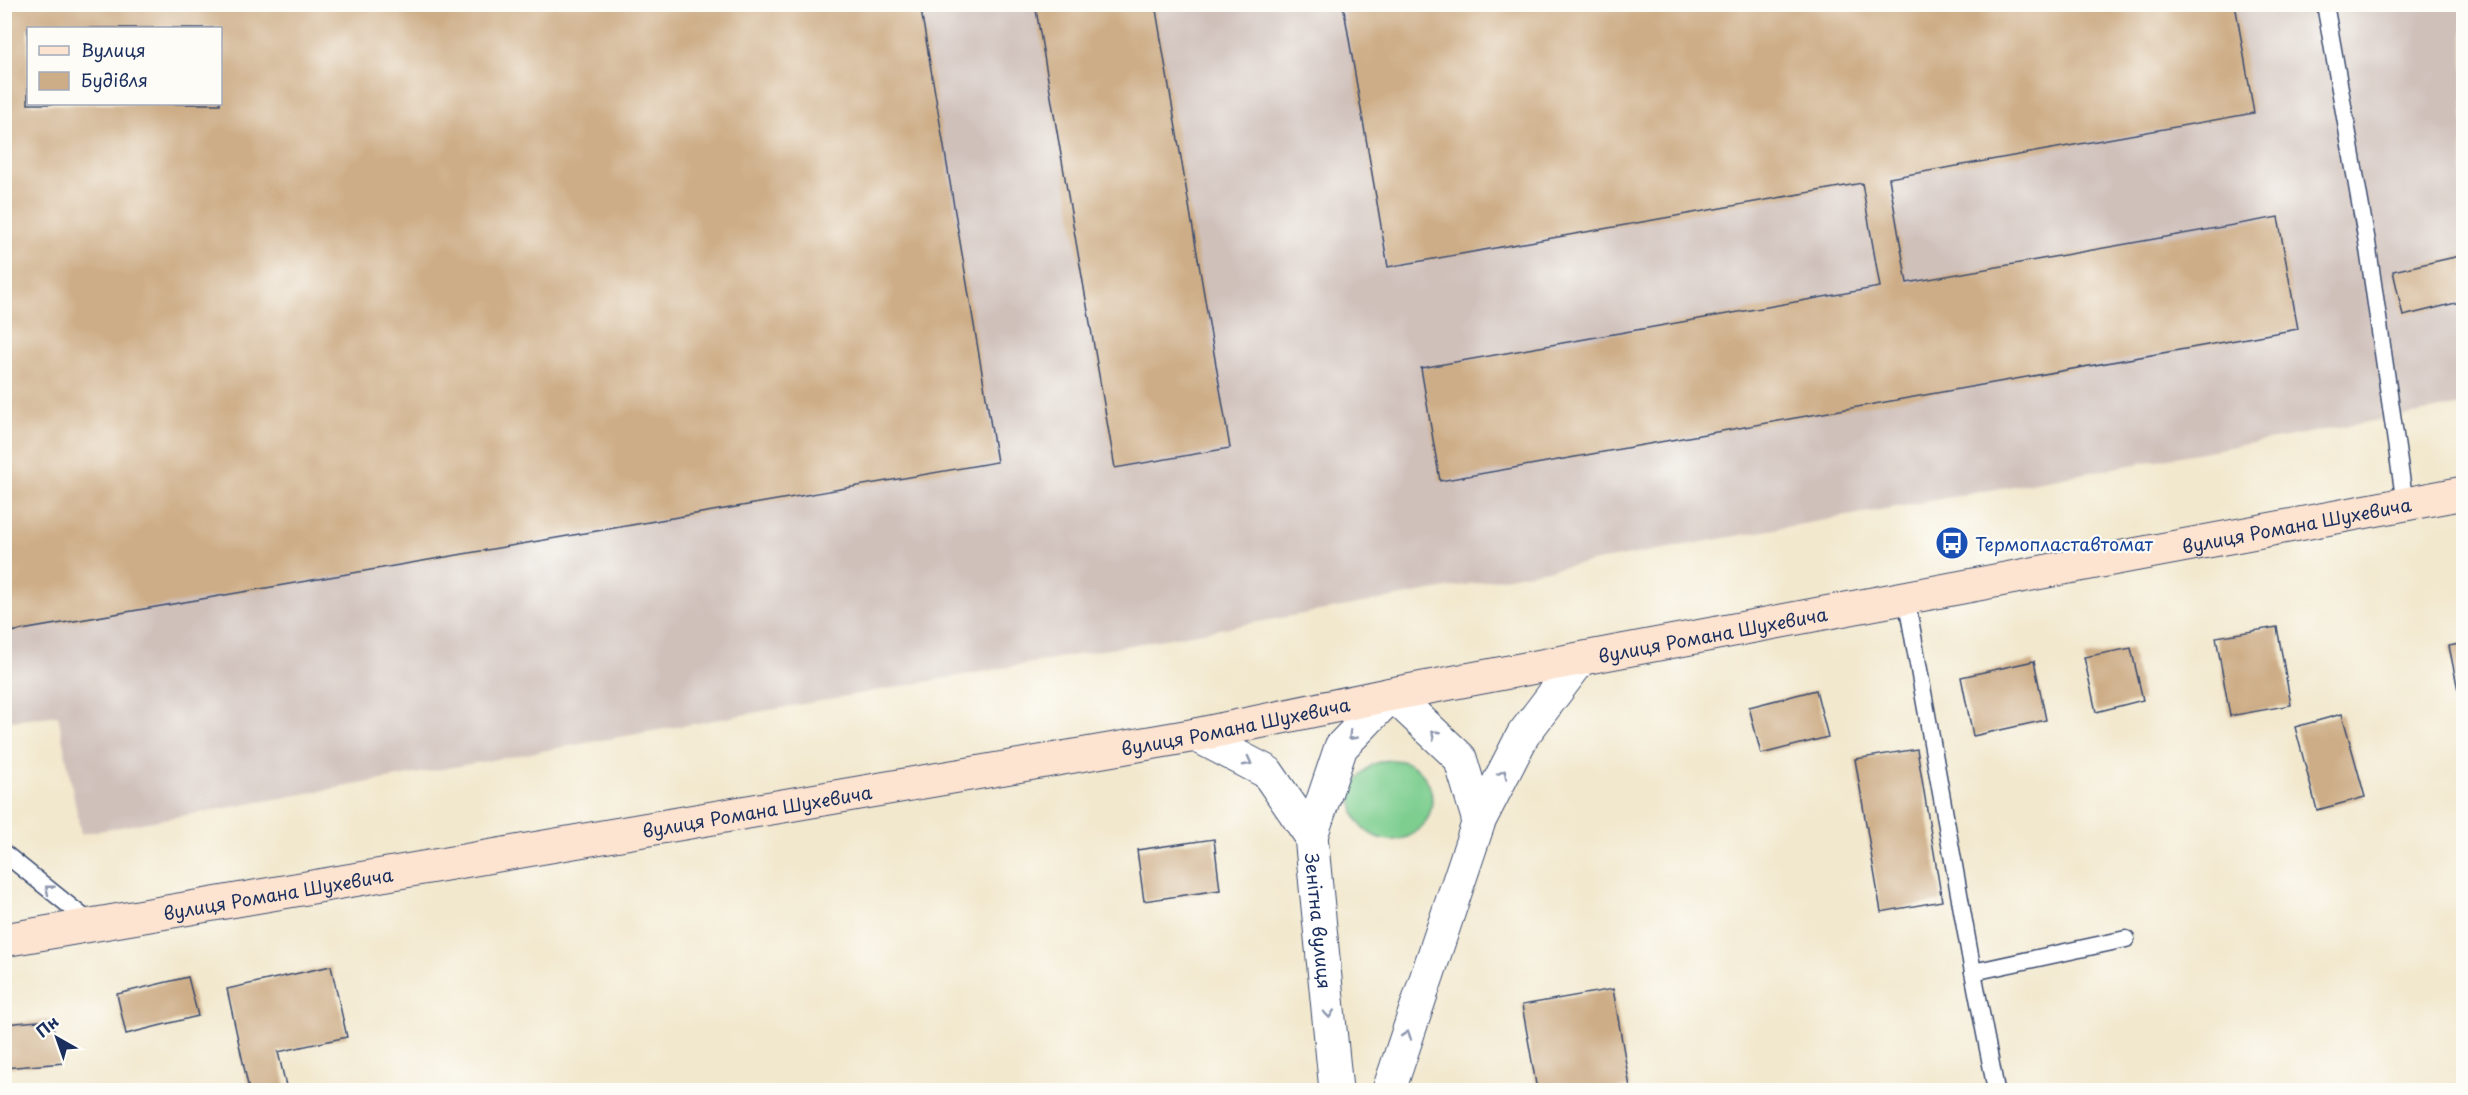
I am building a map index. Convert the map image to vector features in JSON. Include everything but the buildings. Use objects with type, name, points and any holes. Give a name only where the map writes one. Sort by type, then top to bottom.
[{"type":"main road","name":"вулиця Романа Шухевича","points":[[4,940],[1196,735],[1392,694],[1578,661],[2463,493]]},
{"type":"street","points":[[1389,1090],[1479,821],[1523,735],[1578,661]]},
{"type":"street","points":[[1311,836],[1341,747],[1392,694],[1460,758],[1479,821]]},
{"type":"street","name":"Зенітна вулиця","points":[[1196,735],[1267,772],[1311,836],[1336,1090]]},
{"type":"lane","points":[[2325,4],[2367,242],[2405,504]]},
{"type":"lane","points":[[1906,597],[1996,1090]]},
{"type":"lane","points":[[4,853],[93,925]]},
{"type":"lane","points":[[1973,972],[2126,939]]},
{"type":"shaded area","points":[[4,5],[2463,5],[2463,405],[81,834],[58,715],[5,722]]},
{"type":"green space","points":[[1384,760],[1400,760],[1421,771],[1432,792],[1432,808],[1421,829],[1400,840],[1384,840],[1370,834],[1358,822],[1352,808],[1352,792],[1358,778],[1370,766]]},
{"type":"place","name":"Термопластавтомат","points":[[1952,543]]}]
